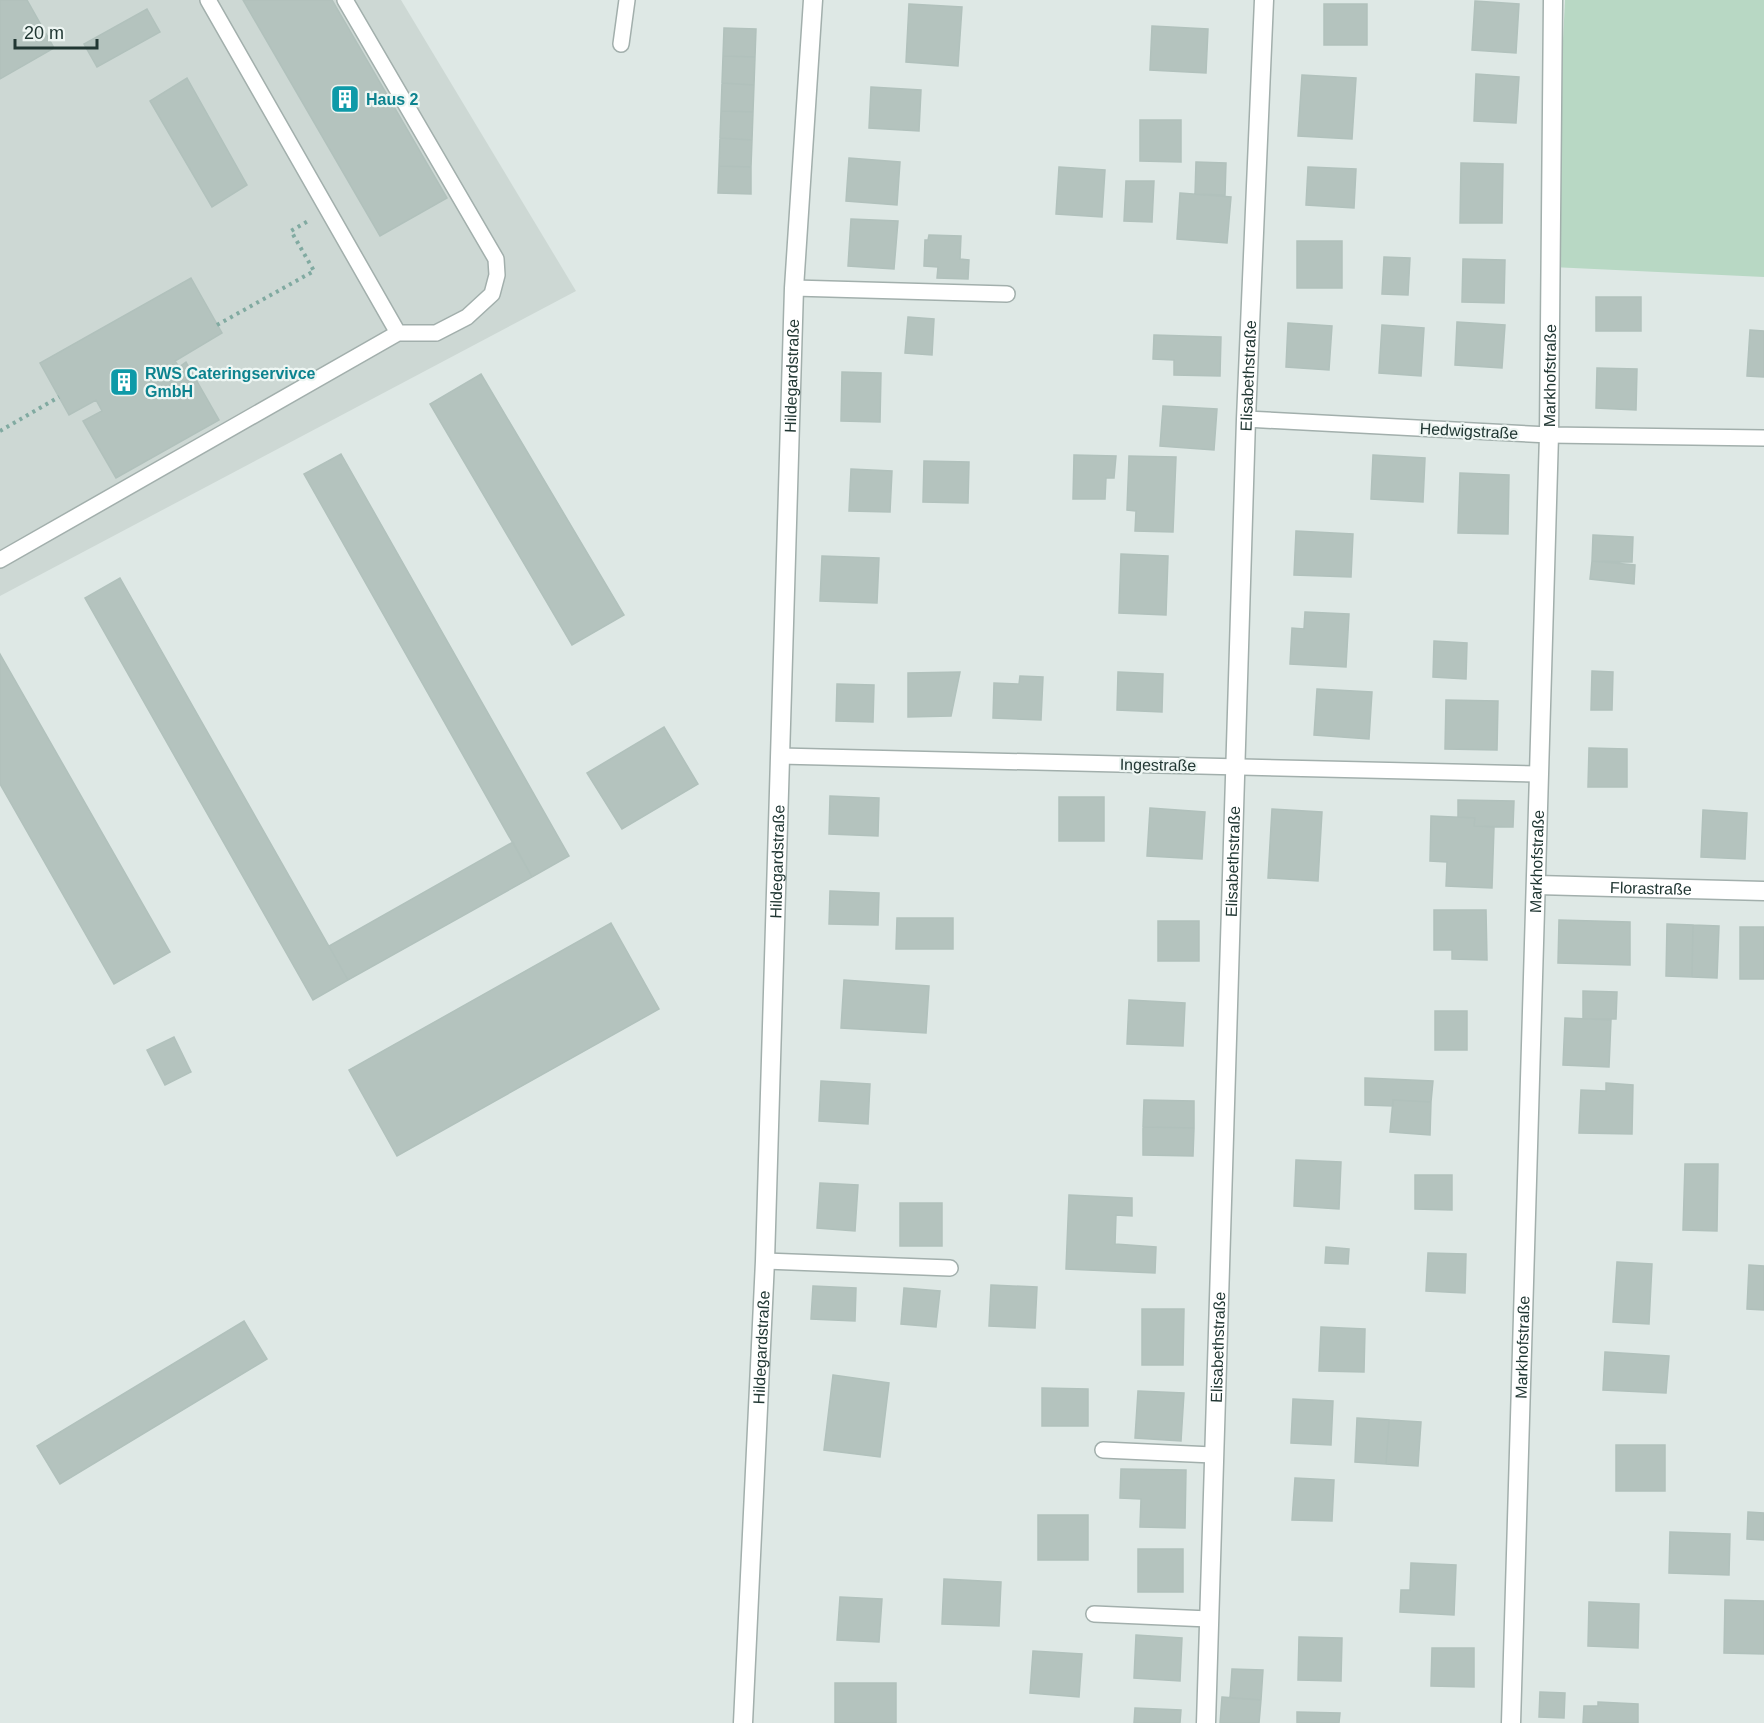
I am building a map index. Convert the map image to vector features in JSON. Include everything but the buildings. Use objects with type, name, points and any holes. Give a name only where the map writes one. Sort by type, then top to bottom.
[{"type":"street","name":"Hildegardstraße","points":[[743,1723],[765,1261],[794,288],[813,0]]},
{"type":"street","name":"Elisabethstraße","points":[[1206,1723],[1246,419],[1264,0]]},
{"type":"street","name":"Markhofstraße","points":[[1511,1723],[1537,885],[1537,774],[1549,435],[1553,0]]},
{"type":"street","name":"Florastraße","points":[[1537,885],[1764,891]]},
{"type":"lane","points":[[208,0],[398,333]]},
{"type":"lane","points":[[0,560],[398,333],[436,333],[467,317],[492,294],[497,275],[496,259],[345,0]]},
{"type":"lane","points":[[621,44],[627,0]]},
{"type":"lane","points":[[794,288],[1007,294]]},
{"type":"lane","name":"Hedwigstraße","points":[[1246,419],[1549,435],[1764,438]]},
{"type":"lane","name":"Ingestraße","points":[[780,756],[1537,774]]},
{"type":"lane","points":[[765,1261],[950,1268]]},
{"type":"lane","points":[[1103,1450],[1213,1455]]},
{"type":"lane","points":[[1094,1614],[1209,1619]]},
{"type":"path","points":[[217,325],[314,271],[291,231],[326,210]]},
{"type":"path","points":[[0,431],[59,397]]},
{"type":"shaded area","points":[[0,0],[401,0],[576,291],[0,596]]},
{"type":"green space","points":[[1565,0],[1764,0],[1764,277],[1552,267]]},
{"type":"place","name":"Haus 2","points":[[345,99]]},
{"type":"place","name":"RWS Cateringservivce GmbH","points":[[124,382]]}]
